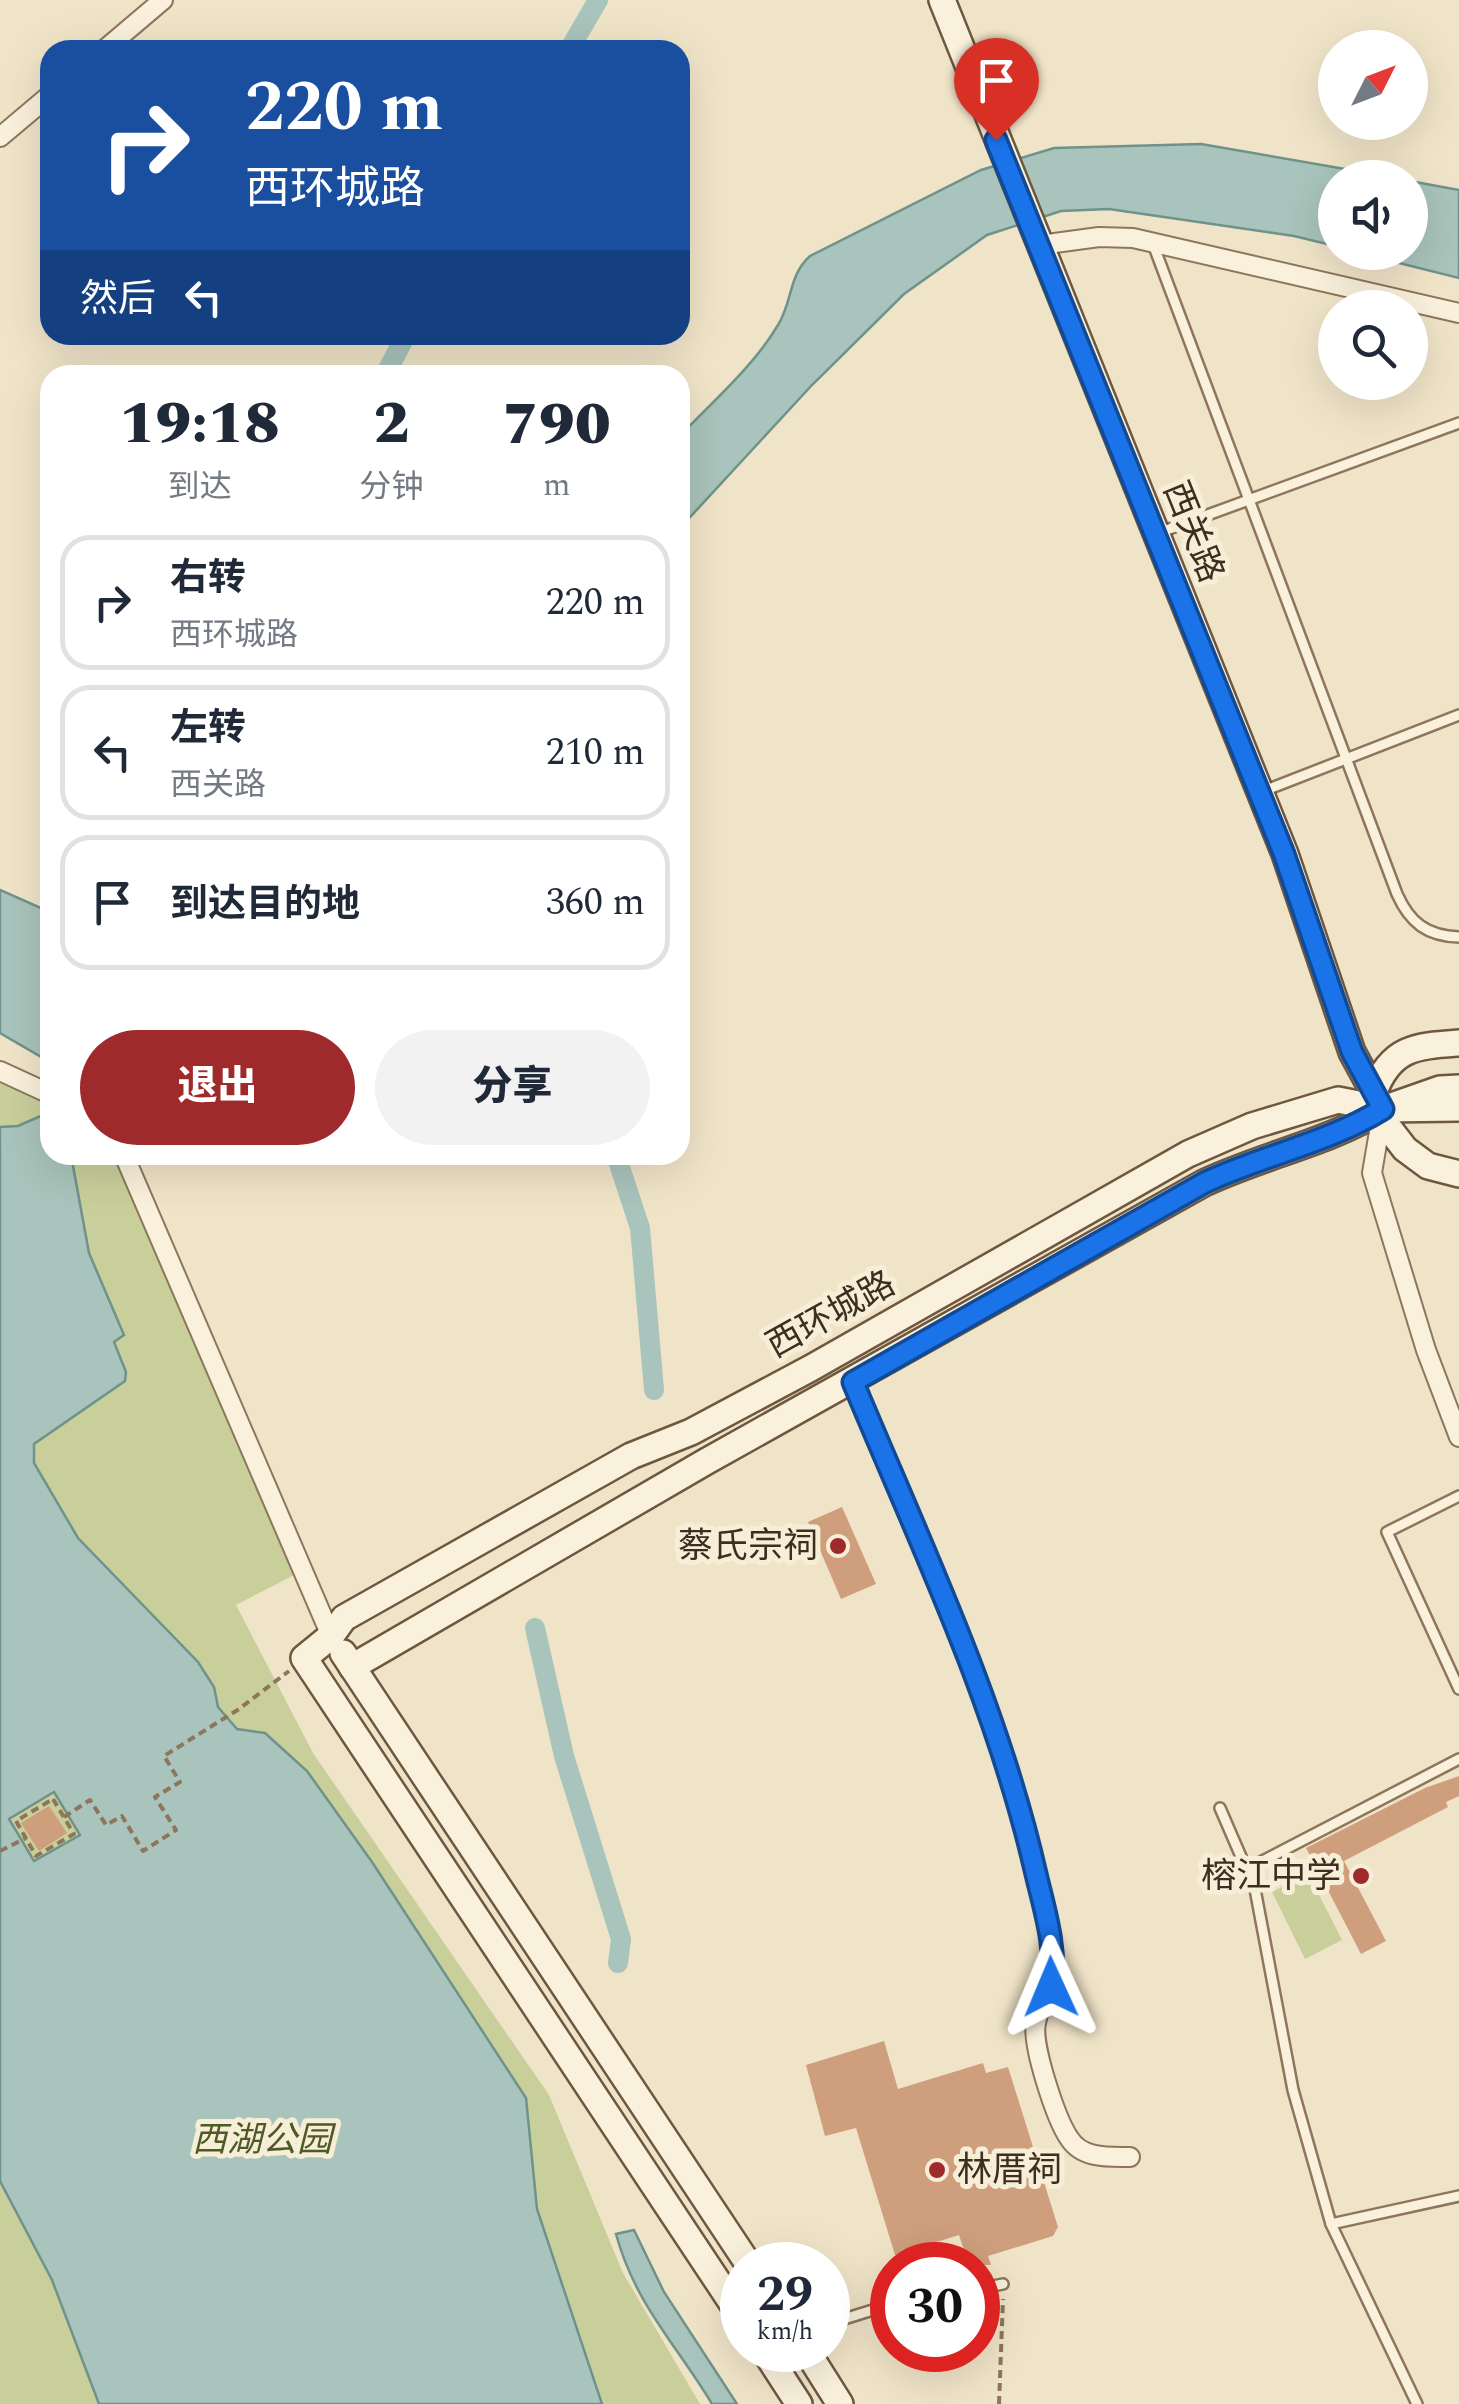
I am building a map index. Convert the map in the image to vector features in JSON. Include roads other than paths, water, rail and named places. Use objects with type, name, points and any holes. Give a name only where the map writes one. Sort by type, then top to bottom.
[{"type":"main road","name":"西关路","points":[[942,0],[1260,792],[1352,1052],[1379,1100],[1388,1127],[1405,1149],[1428,1166],[1459,1174]]},
{"type":"main road","points":[[1379,1100],[1381,1074],[1407,1051],[1418,1046],[1459,1044]]},
{"type":"main road","name":"西环城路","points":[[352,1666],[707,1461],[1204,1183],[1264,1156],[1346,1132],[1379,1100],[1459,1088]]},
{"type":"main road","name":"西环城路","points":[[720,2285],[304,1658],[331,1636],[344,1618],[597,1474],[691,1432],[811,1368],[1188,1154],[1252,1126],[1338,1100],[1459,1108]]},
{"type":"main road","points":[[331,1636],[735,2242]]},
{"type":"main road","points":[[778,2372],[799,2404]]},
{"type":"main road","points":[[820,2372],[840,2404]]},
{"type":"street","points":[[116,40],[163,0]]},
{"type":"street","points":[[0,138],[40,104]]},
{"type":"street","points":[[1037,238],[1100,237],[1152,242],[1459,313]]},
{"type":"street","points":[[0,1071],[40,1089]]},
{"type":"street","points":[[1379,1100],[1372,1173],[1426,1350],[1459,1437]]},
{"type":"street","points":[[128,1165],[331,1636]]},
{"type":"street","points":[[853,1382],[987,1708],[1015,1787],[1053,1949],[1051,1987],[1038,2014],[1034,2038],[1065,2132],[1077,2148],[1100,2157],[1130,2157]]},
{"type":"lane","points":[[1152,242],[1402,906],[1427,932],[1459,937]]},
{"type":"lane","points":[[1156,534],[1459,423]]},
{"type":"lane","points":[[1260,792],[1459,715]]},
{"type":"lane","points":[[1459,1496],[1387,1532],[1459,1690]]},
{"type":"lane","points":[[1249,1868],[1459,1759]]},
{"type":"lane","points":[[1220,1808],[1249,1868],[1293,2090],[1331,2224],[1417,2404]]},
{"type":"lane","points":[[1331,2224],[1459,2196]]},
{"type":"lane","points":[[1000,2285],[1004,2284]]},
{"type":"water","points":[[1201,144],[1318,164],[1318,242],[1109,209],[1061,211],[987,235],[904,294],[812,385],[690,517],[690,426],[768,340],[783,316],[803,264],[810,256],[981,170],[1054,148]]},
{"type":"water","points":[[1428,184],[1459,190],[1459,278],[1427,270]]},
{"type":"water","points":[[0,890],[40,908],[40,1056],[0,1033]]},
{"type":"water","name":"西湖公园","points":[[40,1116],[40,1165],[73,1165],[89,1253],[124,1335],[114,1342],[126,1372],[125,1381],[34,1444],[34,1463],[78,1538],[198,1662],[214,1687],[218,1707],[237,1729],[265,1733],[307,1771],[372,1862],[526,2098],[537,2209],[602,2404],[99,2404],[52,2280],[0,2181],[0,1127],[18,1126]],"holes":[[[54,1792],[80,1835],[34,1861],[9,1819]]]},
{"type":"water","points":[[634,2230],[664,2292],[737,2404],[712,2404],[645,2303],[616,2234]]},
{"type":"waterway","points":[[575,40],[598,0]]},
{"type":"waterway","points":[[390,365],[401,345]]},
{"type":"waterway","points":[[619,1165],[640,1228],[654,1390]]},
{"type":"waterway","points":[[535,1628],[564,1756],[621,1939],[618,1963]]},
{"type":"place","name":"蔡氏宗祠","points":[[838,1546]]},
{"type":"place","name":"榕江中学","points":[[1361,1876]]},
{"type":"place","name":"林厝祠","points":[[937,2170]]}]
